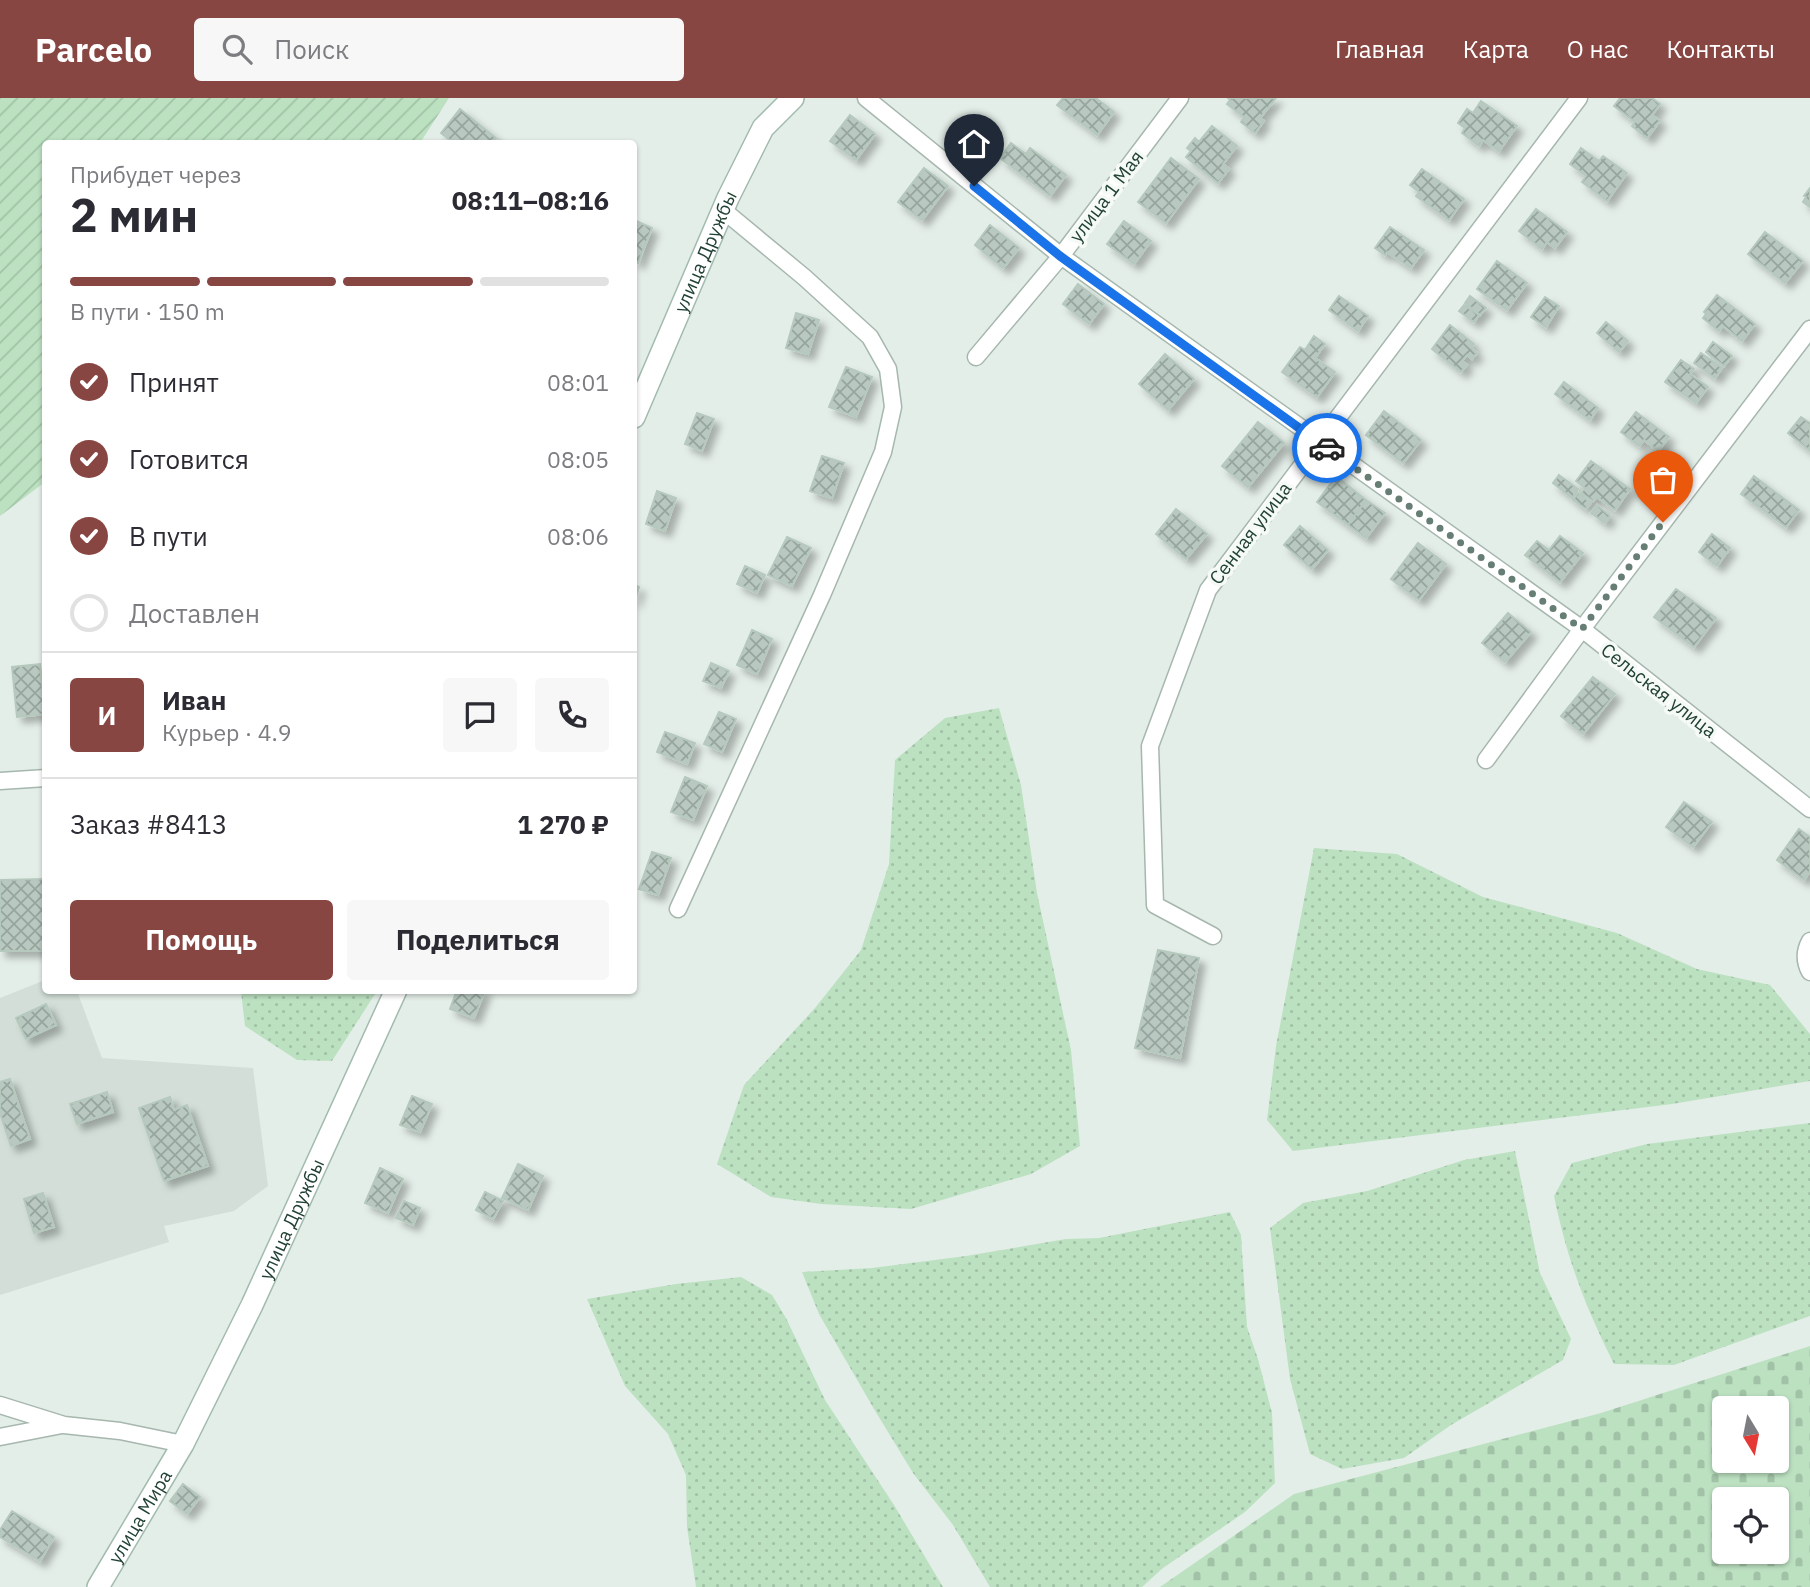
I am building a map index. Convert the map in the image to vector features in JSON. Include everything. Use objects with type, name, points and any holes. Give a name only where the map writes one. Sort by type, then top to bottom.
[{"type":"street","name":"улица Дружбы","points":[[637,410],[723,210],[763,128],[793,98]]},
{"type":"street","name":"Сельская улица","points":[[866,98],[1060,256],[1582,629],[1810,809]]},
{"type":"street","name":"улица 1 Мая","points":[[976,357],[1060,256],[1180,98]]},
{"type":"street","name":"Сенная улица","points":[[1213,936],[1155,905],[1150,746],[1208,590],[1579,98]]},
{"type":"street","points":[[678,909],[822,595],[884,452],[893,407],[888,369],[870,337],[804,277],[723,210]]},
{"type":"street","points":[[1486,760],[1810,329]]},
{"type":"street","points":[[0,781],[42,778]]},
{"type":"street","points":[[1810,940],[1805,949],[1805,963],[1810,972]]},
{"type":"street","name":"улица Дружбы","points":[[183,1444],[252,1306],[394,994]]},
{"type":"street","points":[[0,1405],[64,1425],[120,1431],[183,1444]]},
{"type":"street","points":[[0,1437],[64,1425]]},
{"type":"street","name":"улица Мира","points":[[98,1587],[183,1444]]},
{"type":"shaded area","points":[[42,981],[42,994],[78,994],[102,1058],[253,1068],[268,1186],[234,1211],[164,1226],[169,1242],[0,1295],[0,998]]},
{"type":"green space","points":[[0,98],[449,98],[422,140],[42,140],[42,484],[0,516]]},
{"type":"green space","points":[[999,708],[1021,785],[1037,893],[1071,1050],[1080,1146],[1031,1174],[911,1209],[821,1204],[771,1197],[717,1164],[744,1085],[815,1008],[861,950],[889,864],[895,760],[945,718]]},
{"type":"green space","points":[[1314,848],[1397,854],[1483,897],[1617,933],[1697,969],[1770,985],[1810,1034],[1810,1081],[1672,1104],[1293,1151],[1267,1120],[1276,1046]]},
{"type":"green space","points":[[241,994],[375,994],[332,1061],[297,1060],[245,1026]]},
{"type":"green space","points":[[1810,1123],[1810,1316],[1674,1365],[1614,1364],[1578,1282],[1554,1196],[1572,1163],[1647,1144]]},
{"type":"green space","points":[[1515,1151],[1540,1273],[1571,1339],[1563,1360],[1451,1425],[1404,1458],[1342,1469],[1310,1454],[1290,1379],[1270,1228],[1303,1203],[1367,1191],[1464,1160]]},
{"type":"green space","points":[[1230,1212],[1241,1235],[1247,1327],[1272,1413],[1275,1483],[1245,1512],[1163,1568],[1142,1587],[990,1587],[953,1525],[913,1473],[874,1409],[819,1314],[802,1272],[872,1268],[1066,1239],[1099,1238]]},
{"type":"green space","points":[[741,1277],[772,1295],[786,1318],[825,1400],[894,1505],[943,1587],[696,1587],[687,1527],[686,1475],[668,1434],[625,1386],[587,1299],[676,1284]]},
{"type":"green space","points":[[1810,1346],[1810,1587],[1160,1587],[1294,1494],[1601,1413]]},
{"type":"building","points":[[1063,98],[1096,98],[1114,112],[1097,135],[1057,105]]},
{"type":"building","points":[[1228,98],[1276,98],[1260,118],[1264,121],[1255,133],[1241,122],[1244,117],[1227,104],[1230,100]]},
{"type":"building","points":[[1620,98],[1652,98],[1660,104],[1652,115],[1660,121],[1647,138],[1632,126],[1635,122],[1614,106]]},
{"type":"building","points":[[1481,101],[1517,126],[1499,151],[1483,140],[1479,146],[1462,133],[1465,128],[1458,123],[1467,109],[1473,113]]},
{"type":"building","points":[[460,109],[496,138],[450,140],[441,133]]},
{"type":"building","points":[[850,115],[875,134],[856,160],[830,141]]},
{"type":"building","points":[[1212,126],[1237,146],[1223,164],[1229,169],[1218,183],[1186,157],[1191,151],[1187,148],[1195,138],[1199,142]]},
{"type":"building","points":[[1011,143],[1026,154],[1030,148],[1066,175],[1050,196],[1000,158]]},
{"type":"building","points":[[1581,148],[1599,161],[1603,156],[1627,173],[1607,201],[1582,182],[1586,176],[1570,164]]},
{"type":"building","points":[[1171,158],[1199,179],[1166,223],[1138,202]]},
{"type":"building","points":[[924,168],[948,186],[922,220],[898,202]]},
{"type":"building","points":[[1422,169],[1464,199],[1449,220],[1416,196],[1419,192],[1410,185]]},
{"type":"building","points":[[1810,188],[1810,207],[1803,202]]},
{"type":"building","points":[[1536,209],[1567,232],[1555,248],[1547,242],[1542,249],[1519,231]]},
{"type":"building","points":[[637,221],[652,228],[637,262]]},
{"type":"building","points":[[1124,221],[1151,241],[1134,264],[1107,244]]},
{"type":"building","points":[[990,225],[1019,248],[1003,268],[975,245]]},
{"type":"building","points":[[1390,227],[1424,250],[1411,268],[1387,252],[1385,255],[1375,248]]},
{"type":"building","points":[[1765,232],[1803,261],[1785,283],[1748,254]]},
{"type":"building","points":[[1497,261],[1527,283],[1507,310],[1477,289]]},
{"type":"building","points":[[1078,284],[1104,304],[1089,324],[1063,304]]},
{"type":"building","points":[[1717,295],[1755,324],[1742,341],[1723,326],[1719,331],[1703,318],[1706,314],[1704,312]]},
{"type":"building","points":[[1339,296],[1368,316],[1358,331],[1329,310]]},
{"type":"building","points":[[1470,296],[1486,308],[1480,315],[1465,303]]},
{"type":"building","points":[[1545,297],[1559,306],[1546,327],[1531,317]]},
{"type":"building","points":[[1464,305],[1479,315],[1474,322],[1459,311]]},
{"type":"building","points":[[796,313],[819,320],[808,354],[786,348]]},
{"type":"building","points":[[1606,322],[1628,341],[1619,352],[1597,333]]},
{"type":"building","points":[[1450,325],[1474,344],[1471,348],[1477,353],[1472,359],[1467,355],[1462,361],[1467,365],[1461,372],[1432,349]]},
{"type":"building","points":[[1314,336],[1325,344],[1315,358],[1335,372],[1317,397],[1282,372],[1300,347],[1305,350]]},
{"type":"building","points":[[1713,342],[1732,356],[1724,366],[1706,352]]},
{"type":"building","points":[[1701,353],[1722,368],[1715,378],[1694,363]]},
{"type":"building","points":[[1165,354],[1194,379],[1168,410],[1139,384]]},
{"type":"building","points":[[1681,360],[1694,369],[1690,374],[1708,387],[1696,403],[1665,382]]},
{"type":"building","points":[[846,367],[872,377],[856,417],[829,407]]},
{"type":"building","points":[[1564,382],[1598,408],[1590,420],[1555,394]]},
{"type":"building","points":[[1384,411],[1421,440],[1403,463],[1366,435]]},
{"type":"building","points":[[1636,412],[1669,437],[1658,451],[1644,440],[1639,446],[1621,432]]},
{"type":"building","points":[[697,413],[714,419],[702,451],[685,444]]},
{"type":"building","points":[[1801,417],[1810,423],[1810,451],[1788,433]]},
{"type":"building","points":[[1258,422],[1284,443],[1248,487],[1222,466]]},
{"type":"building","points":[[822,456],[844,463],[832,498],[810,491]]},
{"type":"building","points":[[1591,461],[1630,489],[1615,510],[1597,497],[1593,501],[1581,493],[1585,488],[1576,481]]},
{"type":"building","points":[[1559,475],[1578,489],[1572,498],[1553,483]]},
{"type":"building","points":[[1336,476],[1366,500],[1348,525],[1317,502]]},
{"type":"building","points":[[1754,476],[1799,510],[1786,527],[1741,494]]},
{"type":"building","points":[[657,491],[676,498],[665,531],[646,524]]},
{"type":"building","points":[[1578,493],[1591,503],[1586,509],[1573,500]]},
{"type":"building","points":[[1366,500],[1385,513],[1366,538],[1348,525]]},
{"type":"building","points":[[1597,505],[1610,516],[1605,523],[1591,513]]},
{"type":"building","points":[[1176,509],[1207,534],[1186,559],[1156,534]]},
{"type":"building","points":[[1300,526],[1328,550],[1312,569],[1284,545]]},
{"type":"building","points":[[1712,534],[1730,548],[1717,566],[1699,552]]},
{"type":"building","points":[[1560,536],[1583,553],[1560,582],[1525,555],[1537,541],[1549,550]]},
{"type":"building","points":[[787,537],[811,548],[792,586],[768,575]]},
{"type":"building","points":[[1418,543],[1446,564],[1419,600],[1391,579]]},
{"type":"building","points":[[745,566],[765,575],[757,593],[737,584]]},
{"type":"building","points":[[1676,589],[1716,618],[1694,647],[1654,617]]},
{"type":"building","points":[[1508,613],[1531,632],[1505,662],[1482,643]]},
{"type":"building","points":[[752,630],[772,639],[757,674],[737,665]]},
{"type":"building","points":[[711,663],[729,671],[721,688],[703,681]]},
{"type":"building","points":[[40,664],[42,714],[17,717],[12,667]]},
{"type":"building","points":[[1593,677],[1615,694],[1583,734],[1561,716]]},
{"type":"building","points":[[719,712],[736,719],[722,752],[704,744]]},
{"type":"building","points":[[665,732],[695,743],[687,764],[657,752]]},
{"type":"building","points":[[685,777],[707,786],[693,820],[671,812]]},
{"type":"building","points":[[1684,802],[1712,822],[1693,847],[1666,827]]},
{"type":"building","points":[[1799,829],[1810,837],[1810,871],[1804,880],[1777,860]]},
{"type":"building","points":[[652,852],[671,858],[658,895],[639,889]]},
{"type":"building","points":[[42,879],[42,951],[0,951],[0,880]]},
{"type":"building","points":[[1158,950],[1199,958],[1180,1058],[1135,1048]]},
{"type":"building","points":[[456,994],[483,994],[474,1018],[450,1009]]},
{"type":"building","points":[[46,1004],[56,1025],[26,1039],[16,1018]]},
{"type":"building","points":[[10,1079],[30,1139],[11,1146],[0,1113],[0,1082]]},
{"type":"building","points":[[107,1092],[113,1112],[77,1124],[70,1104]]},
{"type":"building","points":[[412,1096],[432,1104],[420,1132],[400,1125]]},
{"type":"building","points":[[170,1097],[174,1110],[187,1105],[208,1166],[164,1181],[139,1108]]},
{"type":"building","points":[[518,1164],[543,1176],[528,1210],[502,1198]]},
{"type":"building","points":[[380,1168],[403,1179],[388,1213],[365,1203]]},
{"type":"building","points":[[485,1192],[503,1201],[493,1219],[476,1210]]},
{"type":"building","points":[[43,1193],[54,1227],[34,1233],[24,1199]]},
{"type":"building","points":[[404,1201],[420,1208],[413,1225],[396,1218]]},
{"type":"building","points":[[183,1484],[200,1497],[187,1514],[170,1501]]},
{"type":"building","points":[[12,1511],[54,1537],[40,1561],[0,1537],[0,1530]]},
{"type":"way so far","points":[[1327,448],[1582,629],[1663,522]]},
{"type":"route","points":[[974,186],[1060,256],[1327,448]]}]
